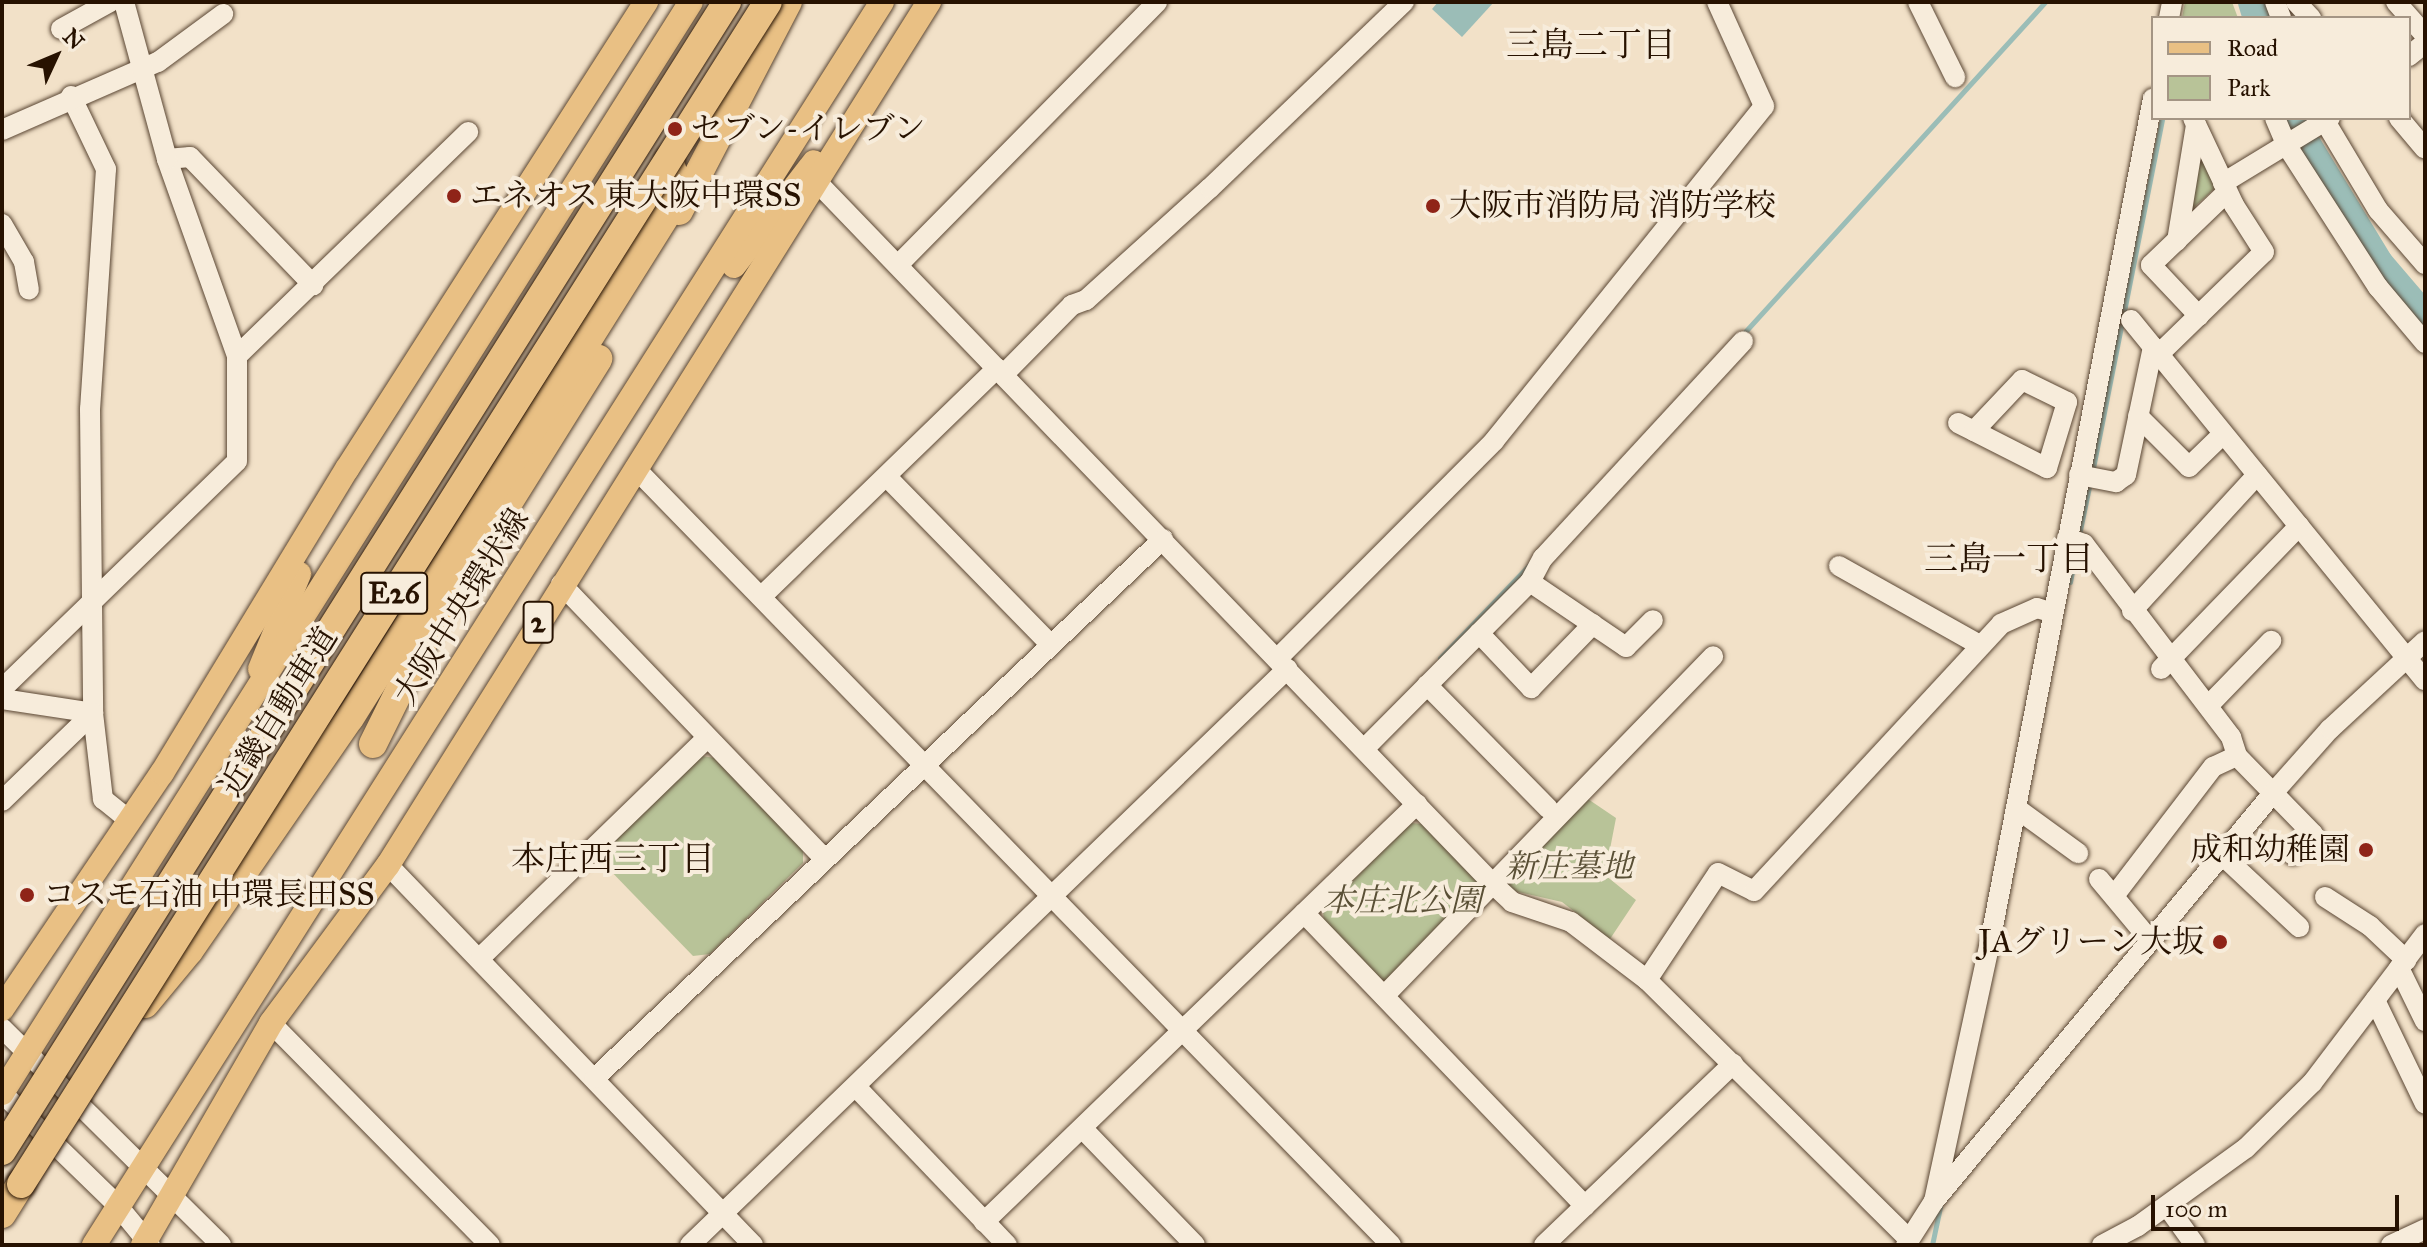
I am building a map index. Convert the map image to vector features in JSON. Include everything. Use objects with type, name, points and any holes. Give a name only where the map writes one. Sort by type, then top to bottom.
[{"type":"highway","name":"近畿自動車道","points":[[2,1151],[727,2]]},
{"type":"highway","name":"近畿自動車道","points":[[2,1214],[768,2]]},
{"type":"highway","points":[[373,744],[432,625],[626,312],[788,2]]},
{"type":"highway","points":[[108,1047],[189,951],[322,761],[675,200],[677,184],[669,160]]},
{"type":"main road","points":[[2,1009],[130,821],[347,469],[646,2]]},
{"type":"main road","points":[[2,1093],[691,2]]},
{"type":"main road","name":"大阪中央環状線","points":[[94,1245],[882,2]]},
{"type":"main road","name":"2","points":[[146,1244],[271,1023],[388,865],[561,584],[929,2]]},
{"type":"main road","points":[[634,396],[674,358],[763,225],[865,103]]},
{"type":"main road","points":[[253,694],[269,638],[347,469]]},
{"type":"street","points":[[61,29],[110,2]]},
{"type":"street","points":[[2,689],[237,461],[237,356],[167,159],[124,2]]},
{"type":"street","points":[[898,265],[1157,2]]},
{"type":"street","points":[[763,595],[1072,305],[1086,300],[1216,182],[1404,2]]},
{"type":"street","points":[[690,1245],[1051,899],[1282,664],[1494,441],[1764,106],[1717,2]]},
{"type":"street","points":[[1918,2],[1955,77]]},
{"type":"street","points":[[2,130],[71,96],[158,62],[223,14]]},
{"type":"street","points":[[2411,19],[2425,35]]},
{"type":"street","points":[[71,96],[106,169],[90,409],[93,713],[103,799],[130,821]]},
{"type":"street","points":[[1934,1201],[2016,808],[2151,108]]},
{"type":"street","points":[[2276,120],[2378,287],[2425,343]]},
{"type":"street","points":[[2199,316],[2151,265],[2225,188],[2324,120]]},
{"type":"street","points":[[2327,120],[2378,210],[2425,263]]},
{"type":"street","points":[[2401,120],[2425,149]]},
{"type":"street","points":[[2052,449],[2116,482],[2126,475],[2156,351],[2199,316],[2264,252],[2225,188],[2195,121]]},
{"type":"street","points":[[2177,241],[2195,121]]},
{"type":"street","points":[[237,356],[468,132]]},
{"type":"street","points":[[167,159],[190,157],[313,285]]},
{"type":"street","points":[[816,181],[1495,886],[1512,902],[1571,922],[1647,980],[1907,1242],[1934,1201],[2274,792],[2330,729],[2425,641]]},
{"type":"street","points":[[2,224],[24,262],[29,290]]},
{"type":"street","points":[[2131,320],[2425,680]]},
{"type":"street","points":[[1364,749],[1530,582],[1543,558],[1743,341]]},
{"type":"street","points":[[2022,380],[2067,402],[2052,449],[2047,468],[1966,427],[2022,380]]},
{"type":"street","points":[[2138,416],[2189,467],[2223,434]]},
{"type":"street","points":[[635,468],[763,595],[1051,899],[1391,1245]]},
{"type":"street","points":[[2132,611],[2257,475]]},
{"type":"street","points":[[887,477],[1049,643]]},
{"type":"street","points":[[2165,666],[2299,526]]},
{"type":"street","points":[[2067,538],[2084,544],[2132,611],[2165,666],[2208,706],[2231,737],[2237,756],[2313,834],[2293,855]]},
{"type":"street","points":[[595,1078],[922,763],[1163,539]]},
{"type":"street","points":[[1839,566],[1980,645]]},
{"type":"street","points":[[1530,582],[1626,647],[1653,620]]},
{"type":"street","points":[[561,584],[824,858]]},
{"type":"street","points":[[1647,980],[1718,873],[1754,891],[2001,624],[2037,608],[2053,613]]},
{"type":"street","points":[[1479,633],[1531,688],[1593,624]]},
{"type":"street","points":[[2208,706],[2271,641]]},
{"type":"street","points":[[1384,996],[1495,886],[1713,656]]},
{"type":"street","points":[[1427,685],[1548,808]]},
{"type":"street","points":[[2,699],[93,713]]},
{"type":"street","points":[[2,801],[93,713]]},
{"type":"street","points":[[481,957],[707,738]]},
{"type":"street","points":[[2114,896],[2213,767],[2237,756]]},
{"type":"street","points":[[984,1222],[1417,804]]},
{"type":"street","points":[[2016,808],[2078,853]]},
{"type":"street","points":[[2221,854],[2299,927]]},
{"type":"street","points":[[388,865],[481,957],[753,1245]]},
{"type":"street","points":[[2099,879],[2149,939]]},
{"type":"street","points":[[2325,897],[2370,926],[2402,964],[2425,1020]]},
{"type":"street","points":[[1304,913],[1585,1206]]},
{"type":"street","points":[[2102,1245],[2167,1206],[2256,1139],[2312,1083],[2425,934]]},
{"type":"street","points":[[2375,1000],[2425,1104]]},
{"type":"street","points":[[271,1023],[490,1245]]},
{"type":"street","points":[[2,1028],[145,1165],[173,1200],[221,1245]]},
{"type":"street","points":[[1544,1245],[1733,1064]]},
{"type":"street","points":[[857,1088],[1007,1245]]},
{"type":"street","points":[[2,1093],[118,1206],[146,1244]]},
{"type":"street","points":[[1083,1129],[1195,1245]]},
{"type":"street","points":[[2167,1206],[2195,1245]]},
{"type":"street","points":[[2391,1245],[2425,1229]]},
{"type":"green space","points":[[2185,2],[2232,2],[2237,16],[2182,16]]},
{"type":"green space","points":[[2199,150],[2221,183],[2192,209],[2189,207]]},
{"type":"green space","points":[[702,756],[715,758],[803,850],[803,863],[710,954],[693,956],[604,864],[604,849]]},
{"type":"green space","name":"新庄墓地","points":[[1585,797],[1616,818],[1605,875],[1636,900],[1610,939],[1562,902],[1514,891],[1505,882]]},
{"type":"green space","name":"本庄北公園","points":[[1411,823],[1424,824],[1482,883],[1396,980],[1384,982],[1324,923],[1323,910]]},
{"type":"water","points":[[1438,2],[1494,2],[1462,37],[1432,9]]},
{"type":"waterway","points":[[1743,334],[2045,2]]},
{"type":"waterway","points":[[2253,2],[2257,16]]},
{"type":"waterway","points":[[2092,473],[2162,120]]},
{"type":"waterway","points":[[2291,120],[2378,263],[2425,318]]},
{"type":"waterway","points":[[2079,535],[2090,482]]},
{"type":"waterway","points":[[2070,582],[2077,545]]},
{"type":"waterway","points":[[1440,658],[1530,564]]},
{"type":"waterway","points":[[1932,1245],[1940,1207]]},
{"type":"place","name":"セブン-イレブン","points":[[675,129]]},
{"type":"place","name":"エネオス 東大阪中環SS","points":[[454,196]]},
{"type":"place","name":"大阪市消防局 消防学校","points":[[1433,206]]},
{"type":"place","name":"成和幼稚園","points":[[2366,850]]},
{"type":"place","name":"コスモ石油 中環長田SS","points":[[27,895]]},
{"type":"place","name":"JAグリーン大坂","points":[[2220,942]]},
{"type":"district","name":"三島二丁目","points":[[1591,45]]},
{"type":"district","name":"三島一丁目","points":[[2009,559]]},
{"type":"district","name":"本庄西三丁目","points":[[613,859]]}]
